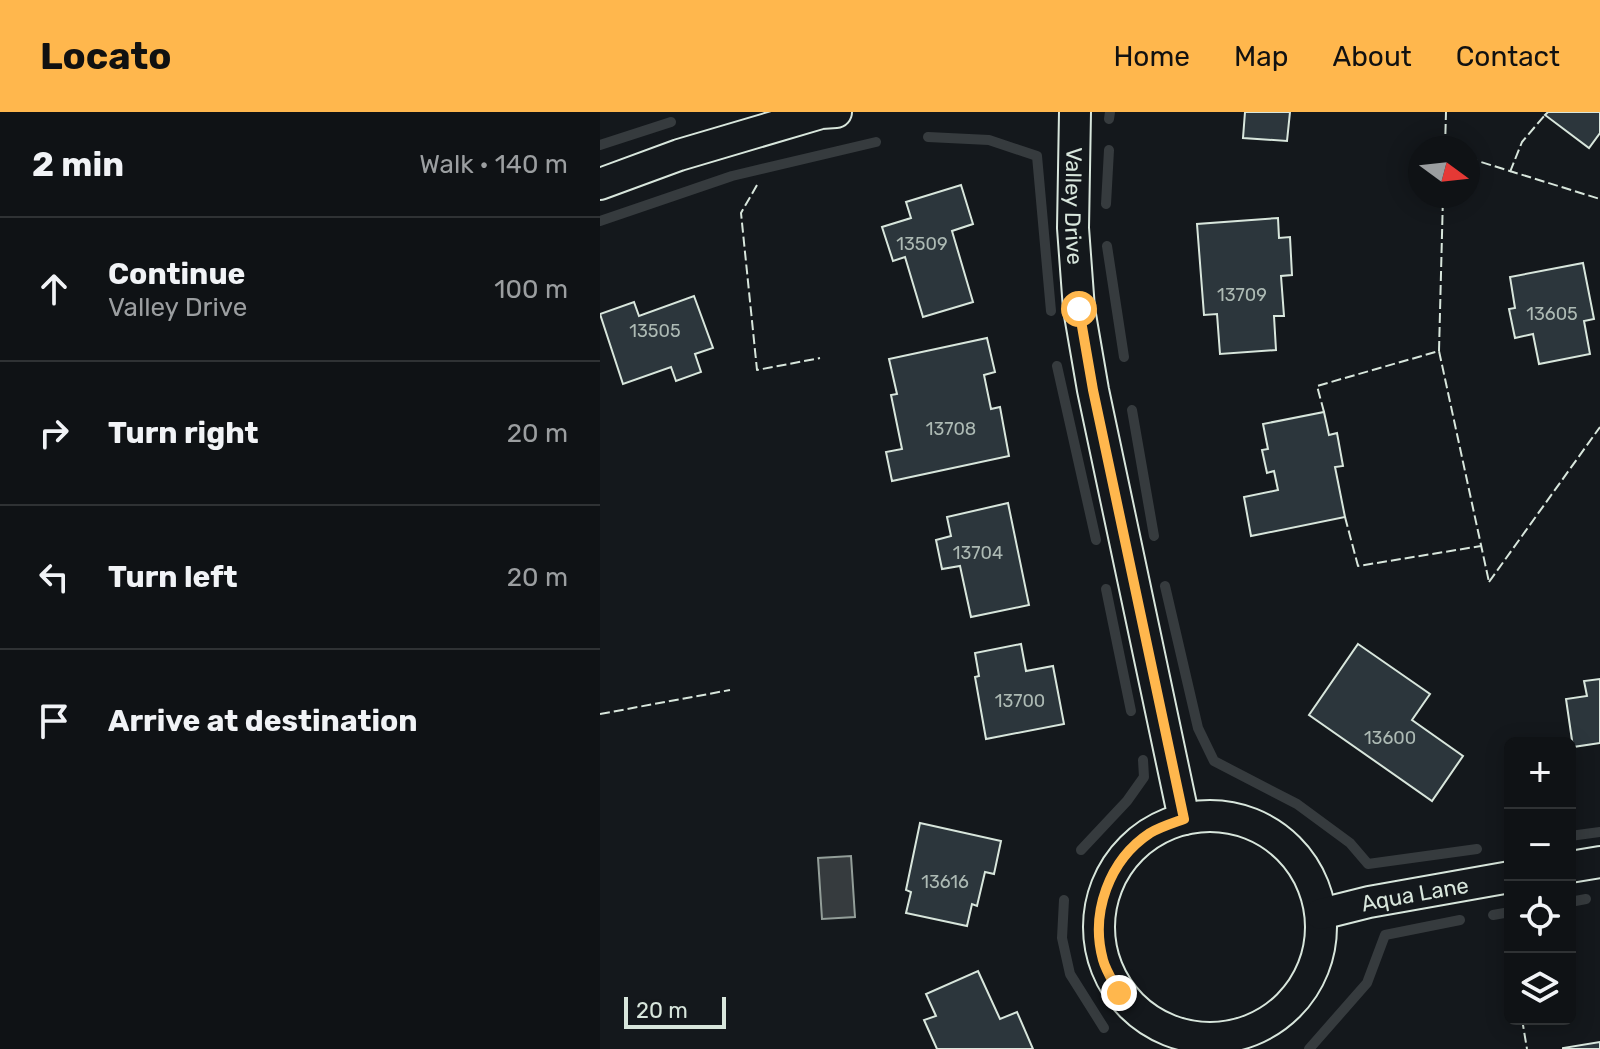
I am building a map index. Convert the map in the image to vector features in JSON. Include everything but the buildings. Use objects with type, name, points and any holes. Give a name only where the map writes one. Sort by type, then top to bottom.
[{"type":"street","points":[[600,184],[679,155],[821,113],[836,112]]},
{"type":"street","name":"Valley Drive","points":[[1075,112],[1073,228],[1079,309],[1096,405],[1184,819]]},
{"type":"street","points":[[1221,816],[1257,826],[1288,847],[1310,878],[1321,914],[1319,950],[1306,985],[1282,1013],[1250,1032],[1214,1044],[1178,1035],[1145,1019],[1119,993],[1103,960],[1098,924],[1105,888],[1124,857],[1150,833],[1184,819],[1221,816]]},
{"type":"street","points":[[1576,866],[1600,862]]},
{"type":"street","name":"Aqua Lane","points":[[1321,914],[1369,902],[1504,878]]},
{"type":"shaded area","points":[[851,856],[855,917],[822,919],[818,858]]},
{"type":"waterway","points":[[1109,119],[1110,112]]},
{"type":"waterway","points":[[600,145],[671,122]]},
{"type":"waterway","points":[[928,137],[989,140],[1037,156],[1051,311]]},
{"type":"waterway","points":[[600,221],[732,176],[876,142]]},
{"type":"waterway","points":[[1106,204],[1109,150]]},
{"type":"waterway","points":[[1107,246],[1124,357]]},
{"type":"waterway","points":[[1057,366],[1096,540]]},
{"type":"waterway","points":[[1132,410],[1154,536]]},
{"type":"waterway","points":[[1165,586],[1198,728],[1214,761],[1297,804],[1350,843],[1368,864],[1477,849]]},
{"type":"waterway","points":[[1106,589],[1131,711]]},
{"type":"waterway","points":[[1081,850],[1127,801],[1144,777],[1143,760]]},
{"type":"waterway","points":[[1576,835],[1600,832]]},
{"type":"waterway","points":[[1576,901],[1586,899]]},
{"type":"waterway","points":[[1064,900],[1062,938],[1070,974],[1104,1028]]},
{"type":"waterway","points":[[1493,915],[1504,913]]},
{"type":"waterway","points":[[1309,1049],[1367,983],[1385,935],[1460,920]]},
{"type":"fence","points":[[1445,136],[1446,112]]},
{"type":"fence","points":[[1510,172],[1522,142],[1545,115]]},
{"type":"fence","points":[[1480,162],[1600,199]]},
{"type":"fence","points":[[757,185],[741,213],[757,370],[820,358]]},
{"type":"fence","points":[[1439,351],[1443,208]]},
{"type":"fence","points":[[1324,412],[1317,386],[1439,351],[1489,582]]},
{"type":"fence","points":[[1489,582],[1600,427]]},
{"type":"fence","points":[[1345,517],[1358,566],[1481,546]]},
{"type":"fence","points":[[600,714],[730,690]]},
{"type":"fence","points":[[1523,1025],[1527,1049]]},
{"type":"route","points":[[1079,309],[1093,390],[1184,819],[1150,833],[1124,857],[1105,888],[1098,924],[1103,960],[1119,993]]}]
